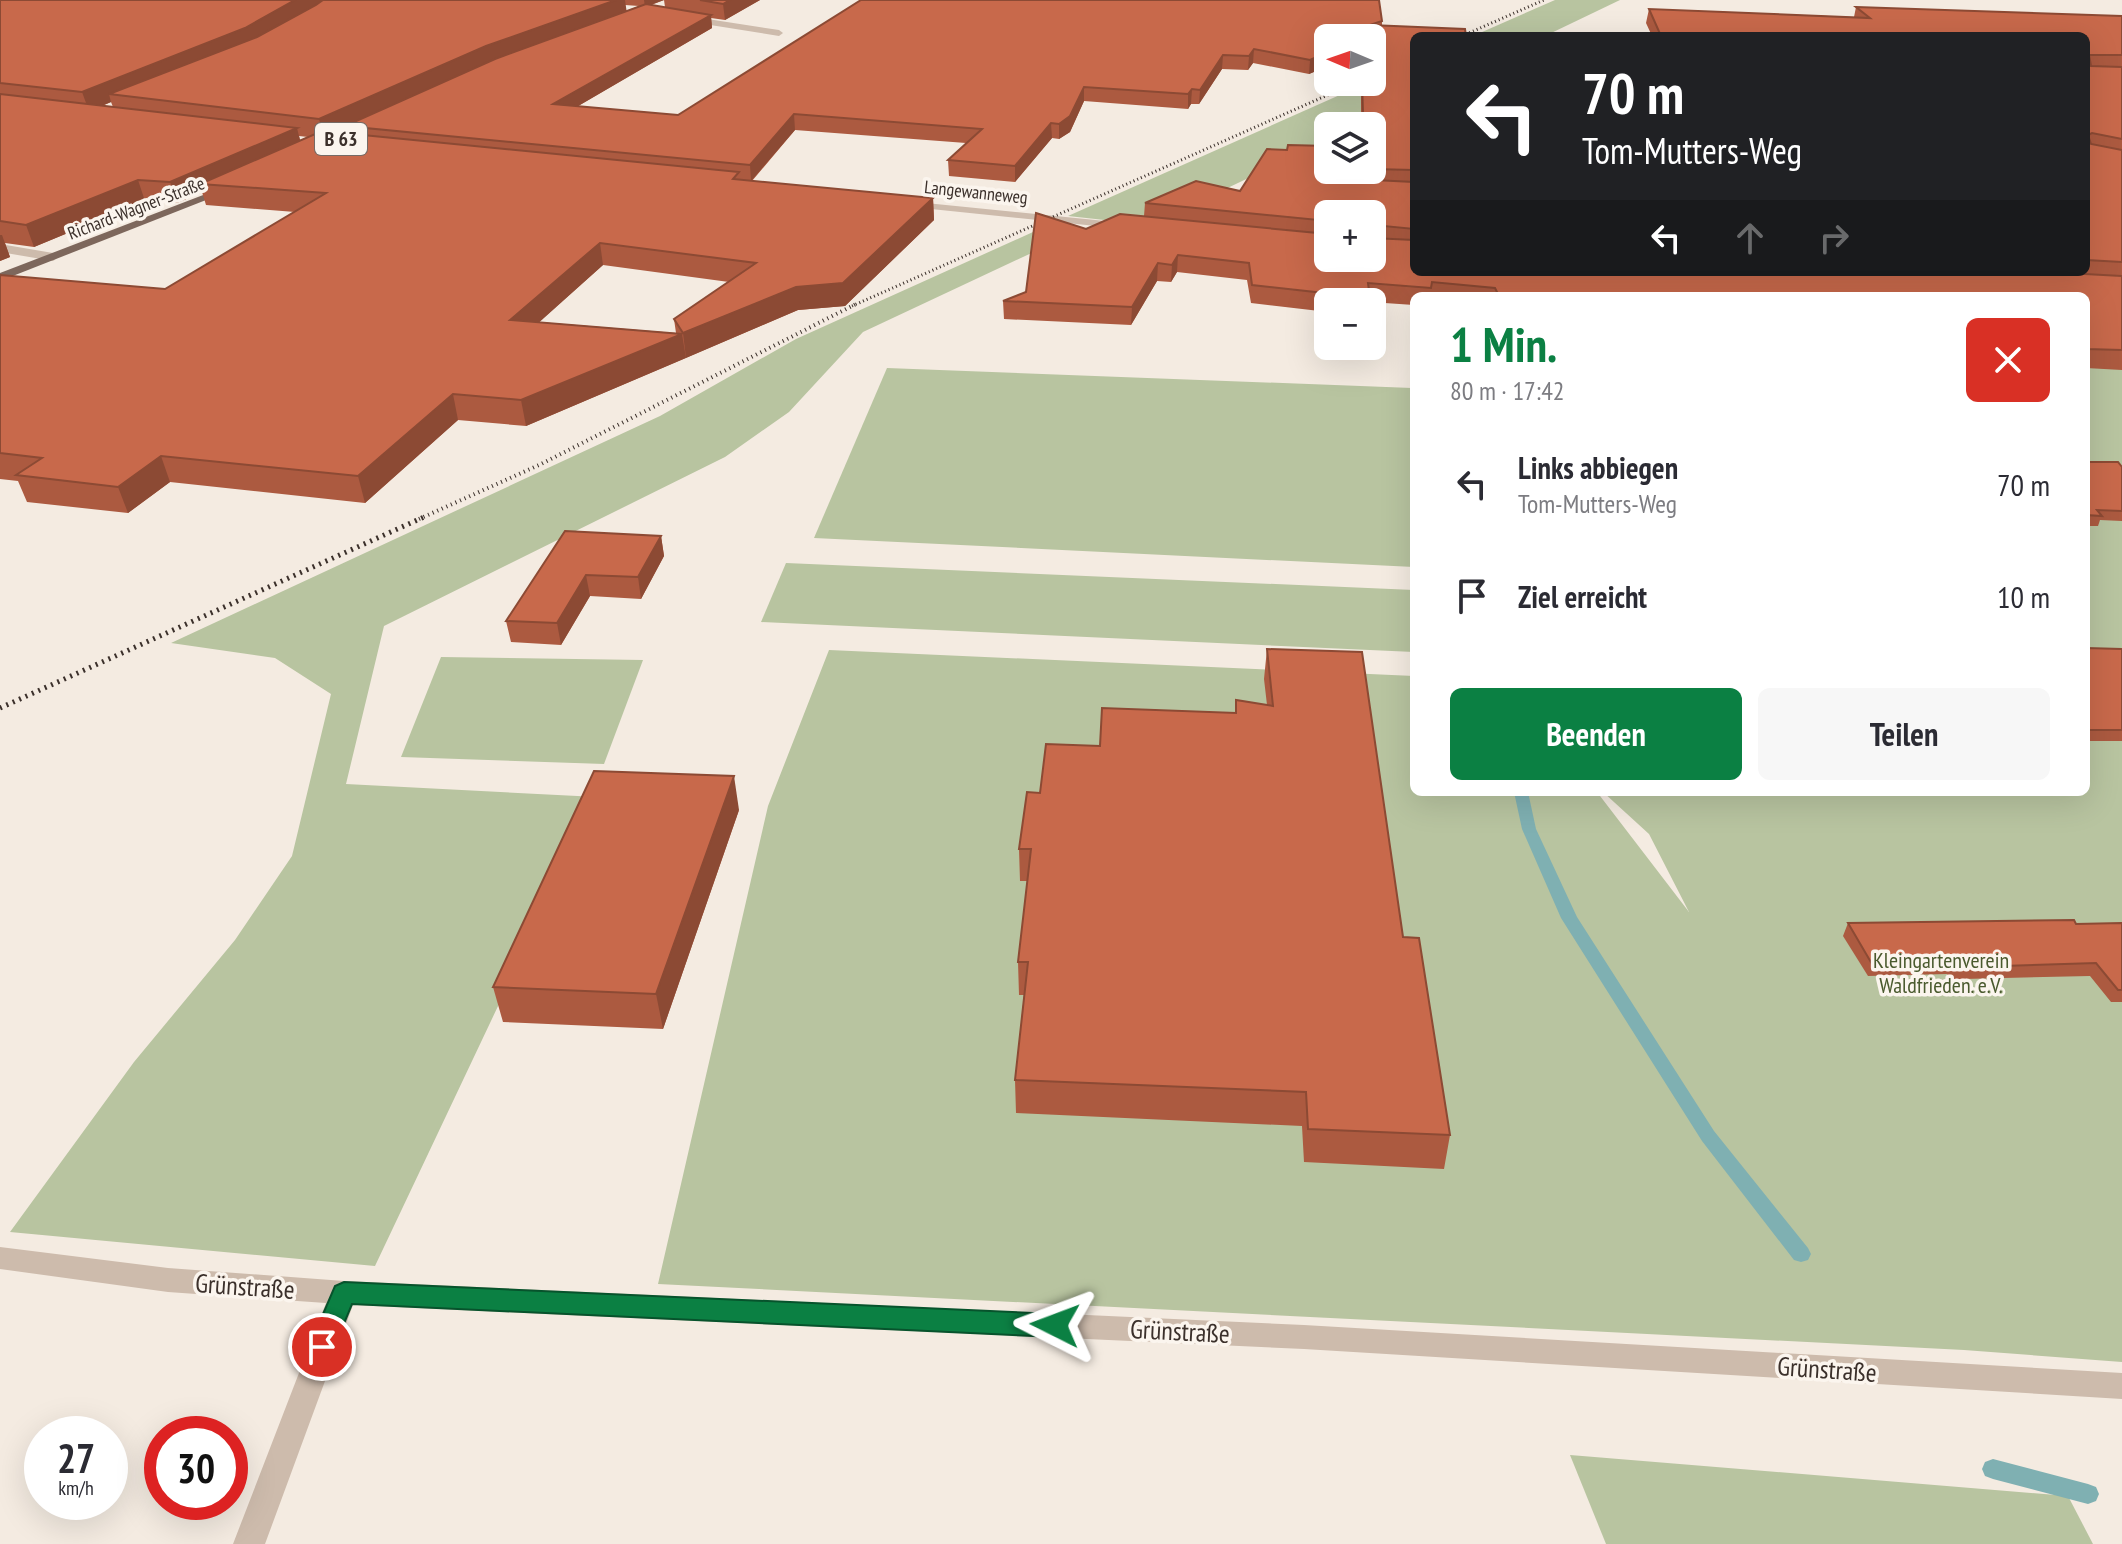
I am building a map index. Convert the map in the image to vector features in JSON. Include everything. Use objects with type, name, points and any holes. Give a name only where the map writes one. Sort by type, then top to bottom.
[{"type":"main road","name":"Richard-Wagner-Straße","points":[[0,277],[241,184]]},
{"type":"street","points":[[682,18],[779,33]]},
{"type":"street","name":"Langewanneweg","points":[[891,202],[1133,227]]},
{"type":"street","points":[[0,248],[53,257]]},
{"type":"street","name":"Grünstraße","points":[[0,1258],[168,1280],[344,1293],[1304,1337],[2122,1386]]},
{"type":"street","points":[[249,1544],[344,1293]]},
{"type":"green space","points":[[1555,0],[1620,0],[1553,32],[1482,32]]},
{"type":"green space","points":[[1386,88],[1410,97],[1410,101],[1386,112],[1314,112],[1314,147],[1150,225],[1068,216],[1338,96],[1386,96]]},
{"type":"green space","points":[[1033,232],[1070,235],[863,332],[789,412],[725,457],[384,626],[346,784],[597,797],[375,1266],[10,1232],[134,1062],[235,940],[292,856],[331,694],[275,658],[171,643],[660,416],[796,339]]},
{"type":"green space","name":"Kleingartenverein Waldfrieden. e.V.","points":[[2090,343],[2122,344],[2122,1362],[1964,1350],[658,1284],[768,806],[829,650],[1410,676],[1410,796],[1600,796],[1689,912],[1649,834],[1607,796],[2090,796]]},
{"type":"green space","points":[[887,368],[1410,388],[1410,567],[814,538]]},
{"type":"green space","points":[[786,563],[1410,590],[1410,652],[761,622]]},
{"type":"green space","points":[[441,657],[643,660],[604,764],[401,757]]},
{"type":"green space","points":[[1570,1455],[2068,1496],[2093,1544],[1606,1544]]},
{"type":"building","points":[[0,0],[295,0],[245,28],[82,92],[0,83]]},
{"type":"building","points":[[323,0],[616,0],[486,46],[319,119],[109,94],[257,37]]},
{"type":"building","points":[[700,0],[730,0],[723,4]]},
{"type":"building","points":[[861,0],[1379,0],[1382,21],[1373,24],[1314,24],[1314,58],[1310,60],[1254,49],[1249,56],[1223,55],[1200,90],[1192,89],[1188,94],[1084,87],[1070,116],[1059,124],[1051,123],[1015,166],[948,160],[982,129],[794,114],[750,165],[345,126],[495,59],[646,4],[711,15],[553,104],[678,115]]},
{"type":"building","points":[[1856,7],[2122,16],[2122,55],[2090,55],[2090,32],[1659,32],[1649,9],[1870,18]]},
{"type":"building","points":[[1386,26],[1465,29],[1465,32],[1410,32],[1410,170],[1386,169],[1386,112],[1363,112],[1362,96],[1386,96]]},
{"type":"building","points":[[2090,60],[2091,66],[2122,67],[2122,139],[2092,133]]},
{"type":"building","points":[[0,94],[297,128],[170,182],[138,180],[26,225],[0,221]]},
{"type":"building","points":[[322,131],[739,172],[733,179],[933,198],[843,283],[796,287],[683,333],[674,319],[756,263],[600,243],[510,320],[682,334],[521,400],[453,394],[358,476],[161,456],[118,487],[16,475],[42,458],[0,453],[0,275],[165,289],[326,193],[200,184]]},
{"type":"building","points":[[2090,141],[2091,144],[2122,150],[2122,262],[2090,260]]},
{"type":"building","points":[[1288,145],[1314,146],[1314,184],[1410,182],[1410,229],[1386,226],[1386,200],[1314,200],[1314,220],[1145,203],[1196,181],[1240,191],[1267,149],[1287,150]]},
{"type":"building","points":[[1036,213],[1086,229],[1120,214],[1314,233],[1314,272],[1386,272],[1386,239],[1410,240],[1410,276],[2122,276],[2122,350],[2090,349],[2090,292],[1497,292],[1495,288],[1432,282],[1431,288],[1368,283],[1369,288],[1314,288],[1314,292],[1252,285],[1249,263],[1178,255],[1172,265],[1158,263],[1132,307],[1003,301],[1026,292]]},
{"type":"building","points":[[2090,462],[2118,462],[2122,467],[2122,511],[2097,510],[2102,516],[2090,515]]},
{"type":"building","points":[[565,531],[661,536],[638,577],[586,575],[557,623],[506,621]]},
{"type":"building","points":[[2090,648],[2122,649],[2122,730],[2090,730]]},
{"type":"building","points":[[1267,649],[1362,652],[1403,937],[1419,938],[1450,1135],[1308,1129],[1306,1092],[1015,1080],[1028,962],[1018,962],[1031,849],[1019,849],[1027,792],[1040,793],[1046,744],[1100,746],[1102,708],[1236,713],[1236,700],[1273,706]]},
{"type":"building","points":[[594,771],[734,776],[656,994],[493,987]]},
{"type":"building","points":[[2074,920],[2076,924],[2122,923],[2122,990],[2118,990],[2096,963],[1969,967],[1955,967],[1953,962],[1872,964],[1848,923]]},
{"type":"waterway","points":[[1522,796],[1529,829],[1569,918],[1708,1136],[1801,1254]]},
{"type":"waterway","points":[[1993,1469],[2088,1494]]},
{"type":"railway","points":[[1471,32],[1544,0]]},
{"type":"railway","points":[[852,306],[1325,96]]},
{"type":"railway","points":[[419,519],[539,465],[852,306]]},
{"type":"railway","points":[[0,708],[424,517]]},
{"type":"route","points":[[322,1347],[344,1293],[1055,1325]]}]
